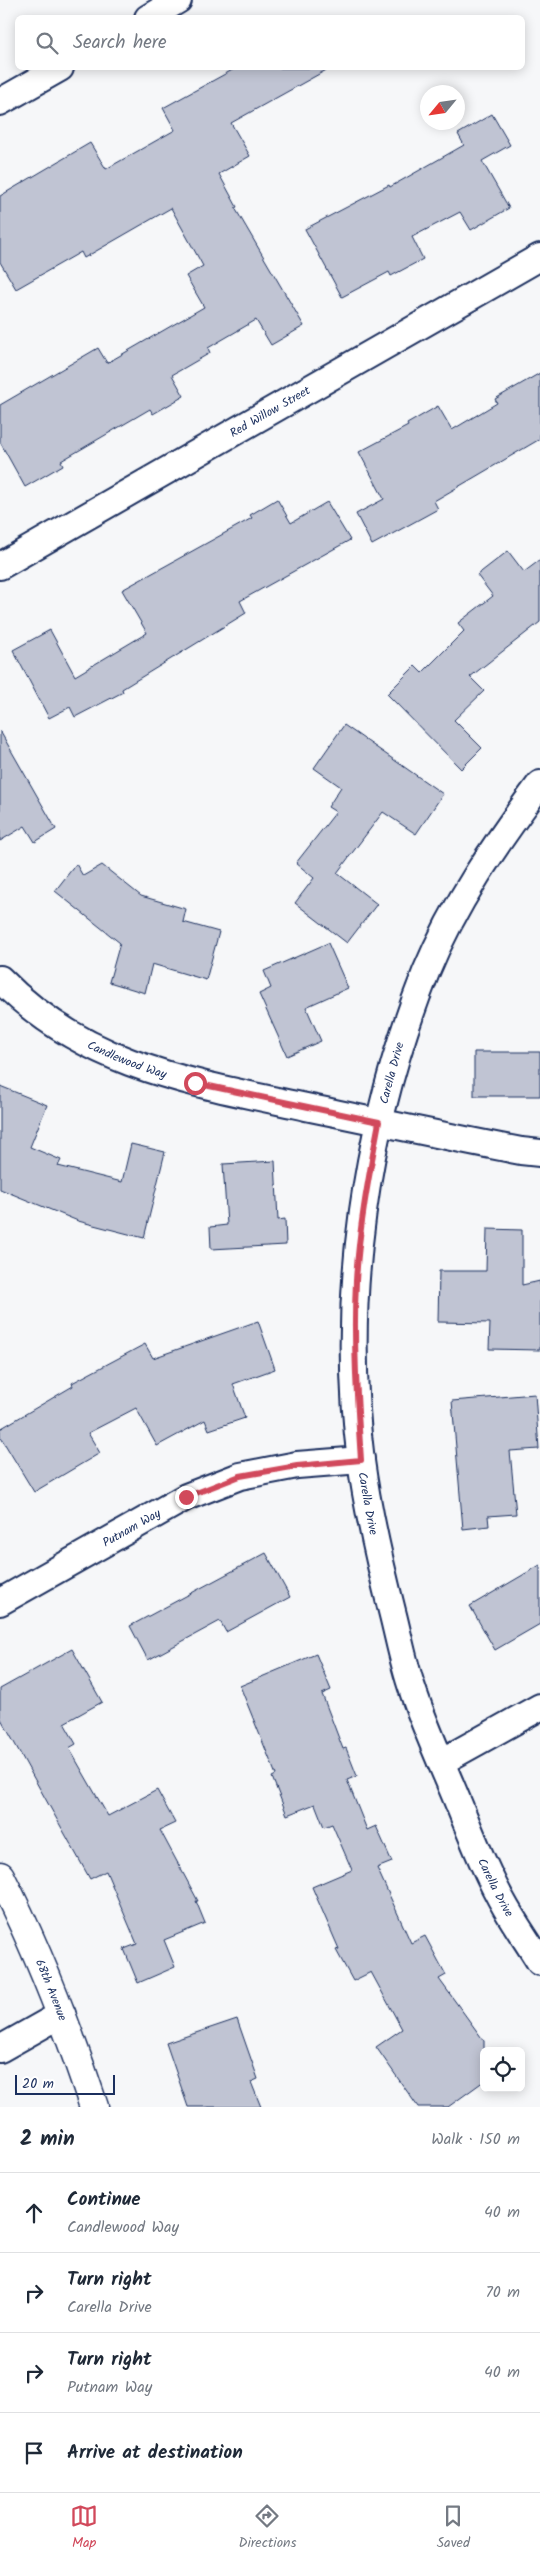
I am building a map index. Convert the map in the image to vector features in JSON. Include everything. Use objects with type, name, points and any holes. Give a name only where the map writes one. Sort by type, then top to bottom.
[{"type":"street","points":[[153,15],[178,0]]},
{"type":"street","points":[[0,102],[56,70]]},
{"type":"street","name":"Red Willow Street","points":[[0,566],[540,258]]},
{"type":"street","name":"Carella Drive","points":[[540,784],[501,837],[464,895],[427,970],[399,1047],[379,1122],[366,1194],[356,1280],[355,1366],[361,1460],[378,1555],[412,1688],[482,1858],[505,1907],[540,1962]]},
{"type":"street","name":"Candlewood Way","points":[[0,979],[11,990],[61,1028],[104,1052],[156,1073],[379,1122],[521,1151],[540,1153]]},
{"type":"street","name":"Putnam Way","points":[[0,1602],[186,1497],[240,1476],[297,1466],[361,1460]]},
{"type":"street","points":[[441,1762],[540,1707]]},
{"type":"street","name":"68th Avenue","points":[[0,1876],[20,1914],[62,2014],[94,2107]]},
{"type":"street","points":[[0,2050],[62,2014]]},
{"type":"building","points":[[232,70],[326,70],[231,123],[250,156],[219,174],[237,207],[235,208],[304,326],[271,345],[256,320],[208,348],[210,353],[172,375],[184,396],[153,414],[150,409],[61,461],[63,465],[25,487],[0,442],[0,405],[98,348],[107,363],[204,307],[186,276],[203,266],[171,208],[84,258],[81,252],[16,289],[0,262],[0,196],[90,143],[106,169],[175,130],[163,108]]},
{"type":"building","points":[[492,114],[510,145],[482,161],[509,208],[471,230],[460,212],[412,237],[423,259],[391,276],[389,272],[342,297],[305,229],[389,185],[390,187],[464,145],[458,134]]},
{"type":"building","points":[[540,373],[540,439],[434,501],[438,509],[372,545],[356,514],[384,499],[359,452],[408,426],[407,424],[438,406],[452,430],[497,403],[495,399]]},
{"type":"building","points":[[277,499],[291,523],[327,502],[350,540],[240,601],[246,613],[122,689],[123,692],[75,717],[70,707],[49,718],[13,650],[50,630],[75,676],[147,633],[122,590],[252,518],[250,515]]},
{"type":"building","points":[[508,551],[524,572],[540,560],[540,622],[470,677],[484,691],[454,720],[482,748],[461,769],[387,694],[415,666],[422,673],[464,631],[458,623],[493,596],[477,575]]},
{"type":"building","points":[[344,725],[443,794],[416,834],[383,812],[337,873],[377,904],[347,943],[295,903],[314,878],[296,863],[336,812],[328,807],[341,787],[314,768]]},
{"type":"building","points":[[0,731],[56,829],[35,842],[25,826],[0,841]]},
{"type":"building","points":[[76,864],[83,876],[102,865],[141,896],[186,909],[183,922],[219,932],[206,980],[152,964],[145,993],[109,982],[120,943],[55,891]]},
{"type":"building","points":[[328,943],[348,988],[306,1007],[321,1041],[287,1056],[259,994],[271,988],[264,971]]},
{"type":"building","points":[[474,1052],[540,1052],[540,1096],[474,1096]]},
{"type":"building","points":[[0,1086],[47,1105],[30,1147],[61,1160],[58,1166],[122,1182],[131,1144],[165,1152],[144,1238],[78,1221],[0,1189]]},
{"type":"building","points":[[275,1161],[278,1220],[285,1219],[286,1245],[211,1249],[210,1227],[227,1225],[223,1164]]},
{"type":"building","points":[[487,1229],[522,1230],[522,1285],[540,1281],[540,1350],[489,1349],[490,1323],[438,1322],[439,1271],[486,1271]]},
{"type":"building","points":[[258,1321],[275,1369],[233,1384],[245,1418],[209,1430],[205,1420],[157,1446],[136,1408],[88,1433],[100,1453],[34,1492],[0,1436],[0,1429],[73,1386],[72,1383],[145,1344],[153,1358]]},
{"type":"building","points":[[535,1394],[539,1449],[510,1451],[516,1514],[488,1516],[489,1526],[463,1529],[452,1401]]},
{"type":"building","points":[[266,1553],[290,1597],[226,1632],[220,1621],[148,1660],[130,1626]]},
{"type":"building","points":[[540,1565],[540,1624],[495,1650],[470,1606]]},
{"type":"building","points":[[72,1649],[102,1702],[64,1723],[76,1744],[69,1748],[108,1816],[157,1790],[175,1823],[160,1830],[198,1901],[196,1901],[205,1923],[164,1940],[175,1967],[138,1983],[124,1949],[137,1944],[106,1871],[90,1879],[0,1717],[0,1689]]},
{"type":"building","points":[[316,1654],[331,1690],[322,1694],[343,1749],[346,1748],[357,1776],[347,1780],[367,1830],[376,1826],[392,1862],[377,1868],[411,1943],[425,1936],[446,1975],[439,1979],[484,2041],[484,2047],[480,2047],[480,2084],[448,2107],[418,2107],[376,2047],[402,2029],[371,1972],[353,1981],[336,1950],[339,1949],[312,1887],[352,1870],[332,1824],[324,1827],[315,1804],[287,1815],[272,1777],[276,1775],[240,1686]]},
{"type":"building","points":[[237,2019],[258,2079],[251,2082],[261,2107],[188,2107],[166,2043]]},
{"type":"route","points":[[186,1497],[240,1476],[297,1466],[361,1460],[355,1366],[356,1280],[366,1194],[379,1122],[195,1083]]}]
